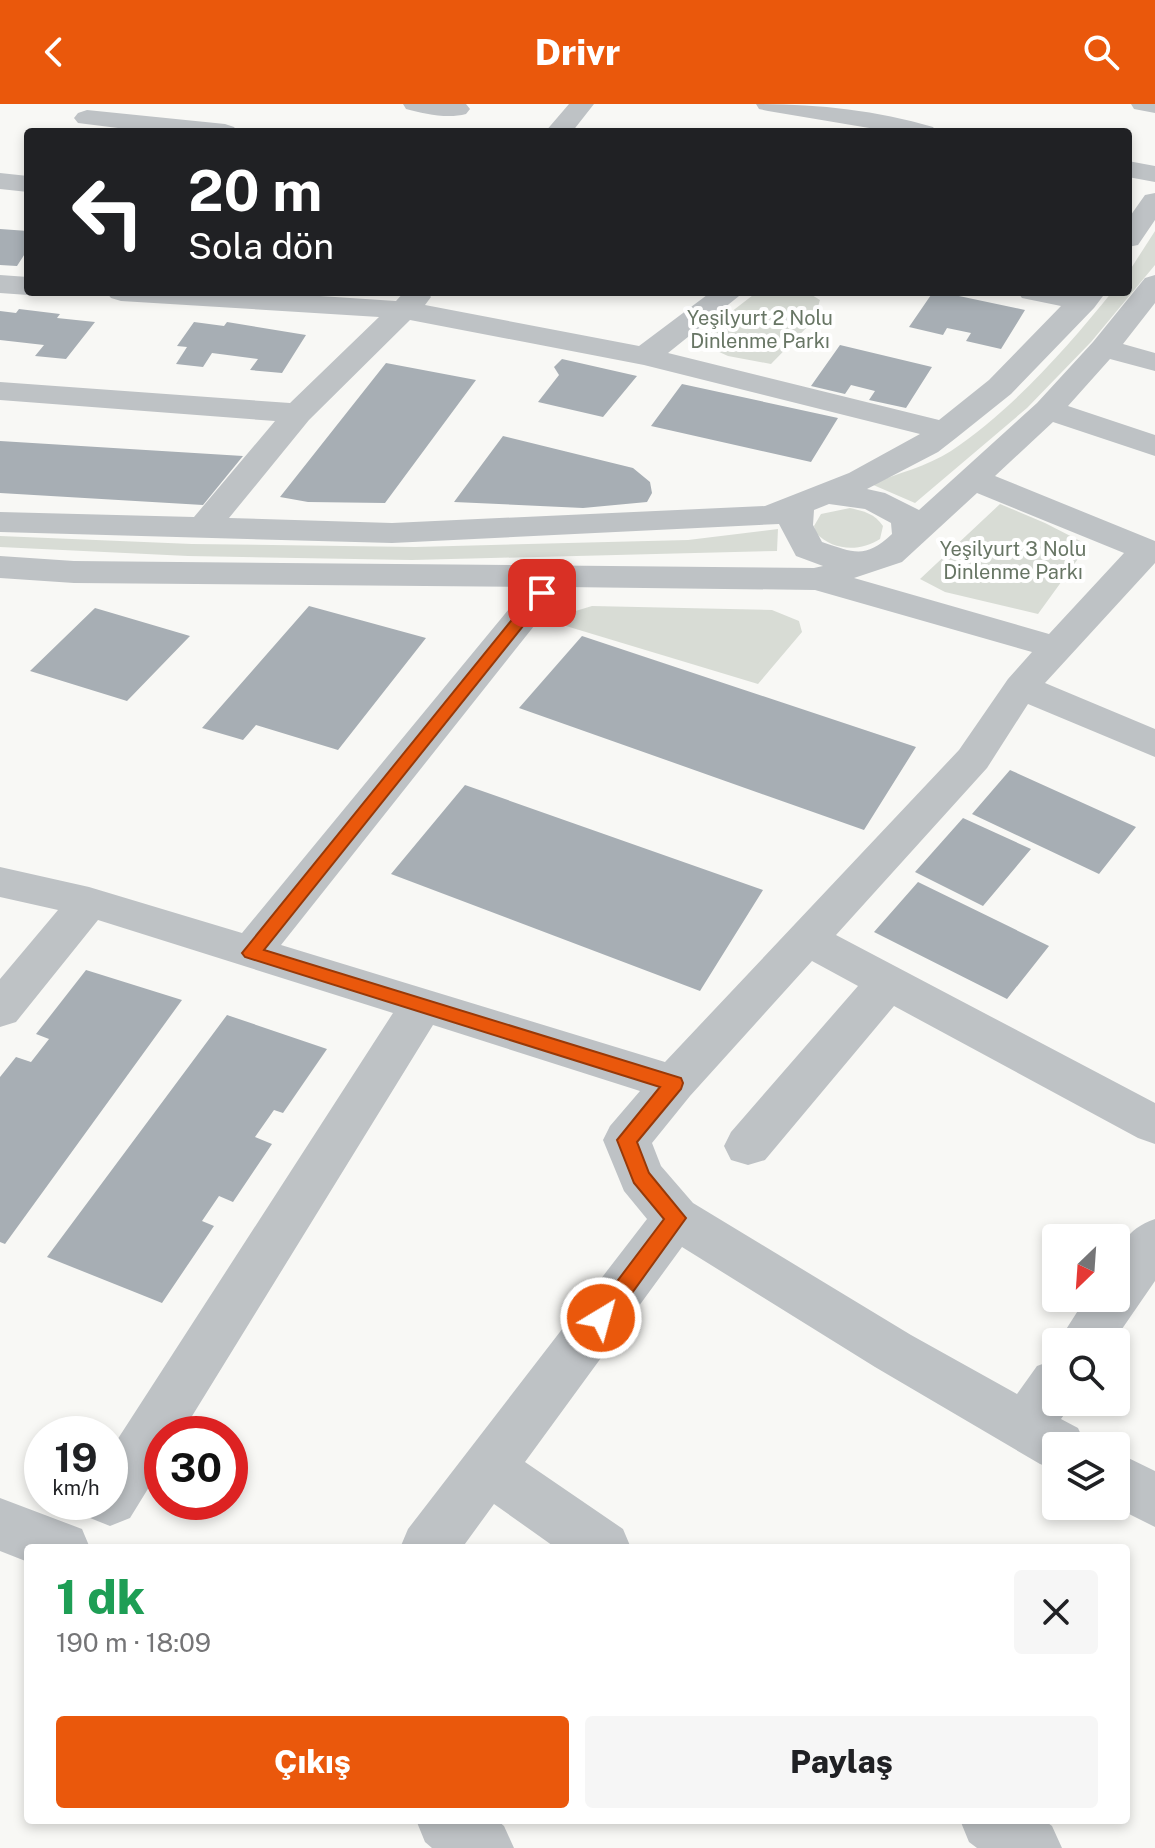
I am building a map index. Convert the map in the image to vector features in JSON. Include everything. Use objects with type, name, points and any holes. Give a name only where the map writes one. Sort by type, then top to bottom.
[{"type":"street","points":[[99,104],[87,118],[186,128]]},
{"type":"street","points":[[415,104],[459,107]]},
{"type":"street","points":[[561,128],[582,104]]},
{"type":"street","points":[[768,104],[897,128]]},
{"type":"street","points":[[910,128],[928,104]]},
{"type":"street","points":[[1143,104],[1155,106]]},
{"type":"street","points":[[441,128],[459,107]]},
{"type":"street","points":[[1132,170],[1155,174]]},
{"type":"street","points":[[0,181],[24,184]]},
{"type":"street","points":[[1132,233],[1155,201]]},
{"type":"street","points":[[0,284],[24,286]]},
{"type":"street","points":[[251,296],[413,301],[945,431]]},
{"type":"street","points":[[645,356],[724,296]]},
{"type":"street","points":[[0,522],[392,533],[537,529],[770,516],[861,480],[927,445],[1000,387],[1087,297]]},
{"type":"street","points":[[817,579],[890,555],[1048,410],[1150,300]]},
{"type":"street","points":[[203,528],[298,413],[413,301]]},
{"type":"street","points":[[1104,348],[1155,362]]},
{"type":"street","points":[[0,391],[298,413]]},
{"type":"street","points":[[1048,410],[1155,446]]},
{"type":"street","points":[[972,479],[1150,552],[1054,647],[1021,687],[973,759],[674,1083],[627,1140],[641,1177],[676,1218],[893,1351],[1042,1436]]},
{"type":"street","points":[[812,500],[873,500],[908,518],[910,538]]},
{"type":"street","points":[[812,500],[796,525],[808,549],[858,566]]},
{"type":"street","points":[[0,567],[74,572],[817,579],[1054,647]]},
{"type":"street","points":[[0,600],[74,572]]},
{"type":"street","points":[[251,953],[555,576]]},
{"type":"street","points":[[1021,687],[1155,744]]},
{"type":"street","points":[[0,882],[89,902],[674,1083]]},
{"type":"street","points":[[0,1010],[89,902]]},
{"type":"street","points":[[807,939],[1155,1125]]},
{"type":"street","points":[[748,1146],[888,982]]},
{"type":"street","points":[[128,1471],[422,1005]]},
{"type":"street","points":[[431,1544],[676,1218]]},
{"type":"street","points":[[1130,1276],[1155,1240]]},
{"type":"street","points":[[489,1468],[597,1544]]},
{"type":"street","points":[[1130,1486],[1155,1501]]},
{"type":"street","points":[[82,1544],[97,1520]]},
{"type":"street","points":[[0,1524],[52,1544]]},
{"type":"street","points":[[452,1824],[482,1848]]},
{"type":"street","points":[[997,1824],[1030,1848]]},
{"type":"green space","points":[[1155,231],[1155,265],[1132,293],[1132,267]]},
{"type":"green space","name":"Yeşilyurt 2 Nolu Dinlenme Parkı","points":[[752,296],[814,296],[820,300],[814,320],[771,364],[728,356],[704,345],[709,329]]},
{"type":"green space","points":[[1109,296],[1129,296],[1091,342],[1027,408],[915,503],[871,484],[942,456],[974,435],[1017,398]]},
{"type":"green space","name":"Yeşilyurt 3 Nolu Dinlenme Parkı","points":[[1000,504],[1088,545],[1038,614],[945,592],[920,579]]},
{"type":"green space","points":[[850,508],[869,514],[880,522],[883,526],[880,539],[864,546],[847,548],[830,543],[816,533],[814,526],[821,514]]},
{"type":"green space","points":[[778,529],[777,551],[412,560],[188,556],[0,547],[0,536],[192,544],[415,547],[688,540]]},
{"type":"green space","points":[[592,606],[772,610],[799,621],[802,632],[758,684],[556,623],[569,613]]},
{"type":"building","points":[[0,229],[24,231],[24,255],[17,266],[0,265]]},
{"type":"building","points":[[930,296],[959,296],[1025,310],[1001,349],[966,341],[971,333],[947,328],[943,335],[909,327]]},
{"type":"building","points":[[19,309],[60,314],[57,318],[95,322],[66,359],[35,356],[44,345],[0,340],[0,311],[16,313]]},
{"type":"building","points":[[194,322],[224,326],[227,322],[306,335],[282,373],[250,370],[258,359],[212,353],[203,367],[176,364],[187,347],[177,346]]},
{"type":"building","points":[[840,345],[932,367],[906,408],[869,400],[875,391],[851,385],[845,394],[811,386]]},
{"type":"building","points":[[562,359],[637,376],[603,417],[538,402],[559,375],[554,367]]},
{"type":"building","points":[[386,363],[476,380],[385,503],[308,502],[280,497]]},
{"type":"building","points":[[682,384],[838,418],[811,462],[651,426]]},
{"type":"building","points":[[503,436],[633,468],[650,482],[652,493],[647,502],[583,508],[454,502]]},
{"type":"building","points":[[0,441],[243,456],[203,505],[0,493]]},
{"type":"building","points":[[309,606],[426,638],[338,750],[256,725],[243,740],[202,728]]},
{"type":"building","points":[[95,608],[190,636],[127,701],[30,671]]},
{"type":"building","points":[[582,636],[916,747],[864,830],[519,708]]},
{"type":"building","points":[[1010,770],[1136,827],[1099,874],[972,814]]},
{"type":"building","points":[[465,785],[763,890],[700,991],[391,874]]},
{"type":"building","points":[[963,818],[1031,849],[983,906],[915,872]]},
{"type":"building","points":[[918,882],[1049,946],[1007,999],[874,932]]},
{"type":"building","points":[[86,970],[182,1000],[5,1244],[0,1242],[0,1077],[16,1057],[31,1062],[49,1039],[36,1034]]},
{"type":"building","points":[[227,1015],[327,1049],[283,1113],[274,1110],[255,1137],[272,1144],[233,1202],[219,1196],[202,1221],[214,1226],[162,1303],[47,1257]]},
{"type":"route","points":[[542,593],[251,953],[674,1083],[627,1140],[641,1177],[676,1218],[601,1318]]}]
